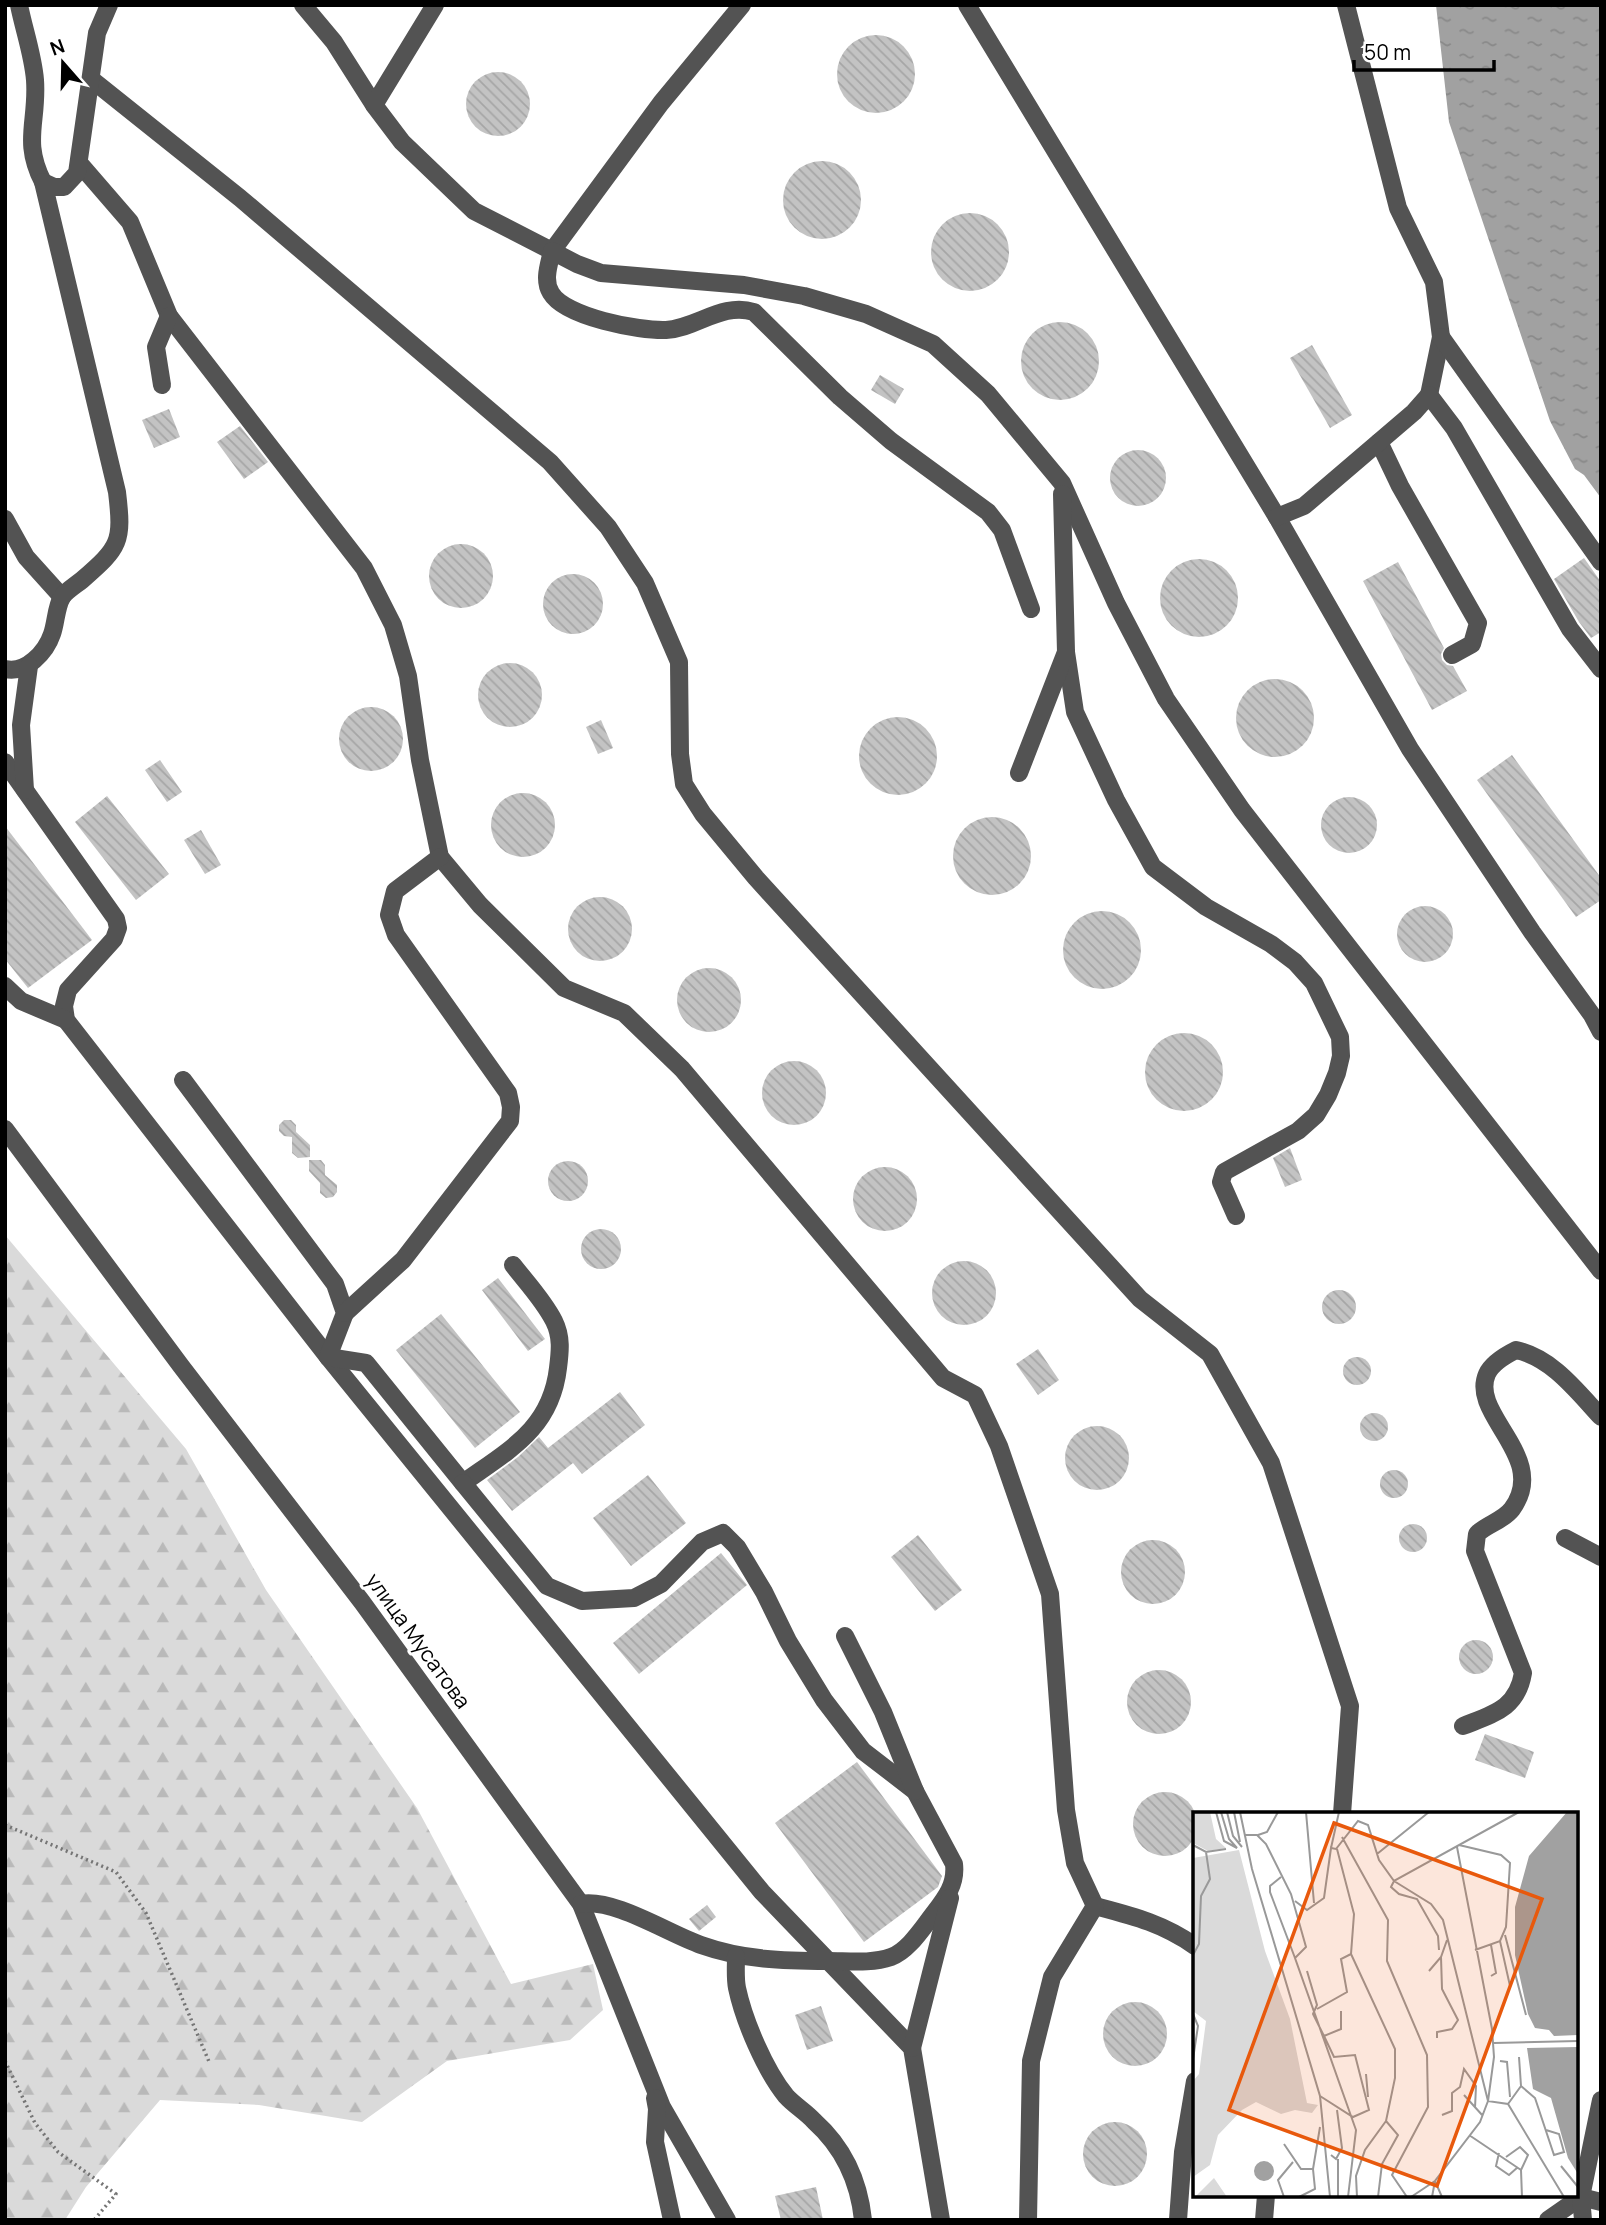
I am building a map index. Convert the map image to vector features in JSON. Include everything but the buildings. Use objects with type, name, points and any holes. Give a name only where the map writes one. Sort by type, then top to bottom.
[{"type":"street","points":[[19,5],[35,76],[37,106],[31,150],[35,167],[43,181],[117,492],[120,515],[118,539],[110,555],[62,597],[52,638],[29,666],[21,725],[25,790]]},
{"type":"street","points":[[43,181],[54,187],[65,187],[77,173],[97,33],[109,5]]},
{"type":"street","points":[[303,5],[334,42],[374,105],[402,142],[474,211],[577,264],[601,273],[744,285],[804,296],[866,314],[933,344],[988,394],[1062,483],[1116,603],[1166,699],[1242,810],[1601,1271]]},
{"type":"street","points":[[374,105],[436,5]]},
{"type":"street","points":[[742,5],[661,103],[552,251],[546,280],[552,295],[568,308],[620,327],[667,330],[696,323],[729,309],[741,308],[754,312],[839,397],[880,432],[988,512],[1002,530],[1031,609]]},
{"type":"street","points":[[967,5],[1277,517],[1410,749],[1601,1032]]},
{"type":"street","points":[[1277,517],[1304,506],[1414,412],[1429,395],[1441,337],[1434,282],[1398,208],[1346,5]]},
{"type":"street","points":[[91,79],[240,198],[550,462],[608,527],[645,583],[679,663],[680,754],[684,784],[703,814],[756,878],[1140,1299],[1210,1354],[1271,1463],[1350,1706],[1342,1812]]},
{"type":"street","points":[[79,163],[130,222],[169,316],[364,568],[393,625],[408,676],[420,760],[440,857],[480,905],[564,988],[624,1013],[682,1069],[943,1378],[975,1395],[999,1446],[1050,1594],[1066,1810],[1075,1863],[1095,1906]]},
{"type":"street","points":[[162,386],[156,347],[169,316]]},
{"type":"street","points":[[1441,337],[1601,562]]},
{"type":"street","points":[[1429,395],[1454,428],[1570,629],[1601,669]]},
{"type":"street","points":[[1379,442],[1400,486],[1478,624],[1472,644],[1452,655]]},
{"type":"street","points":[[1062,483],[1066,652],[1075,712],[1116,800],[1153,867],[1206,907],[1271,944],[1295,962],[1314,984],[1340,1037],[1341,1056],[1337,1073],[1316,1115],[1298,1131],[1224,1172],[1221,1182],[1236,1216]]},
{"type":"street","points":[[5,519],[26,557],[62,597]]},
{"type":"street","points":[[1019,773],[1066,652]]},
{"type":"street","points":[[5,669],[12,671],[29,666]]},
{"type":"street","points":[[5,762],[116,919],[118,928],[114,939],[68,990],[64,1006],[66,1020],[328,1357],[762,1892],[912,2048]]},
{"type":"street","points":[[328,1357],[345,1313],[403,1260],[510,1121],[508,1093],[396,935],[388,915],[395,891],[440,857]]},
{"type":"street","points":[[5,986],[21,1002],[66,1020]]},
{"type":"street","points":[[183,1080],[335,1284],[345,1313]]},
{"type":"street","name":"улица Мусатова","points":[[5,1129],[370,1614],[581,1904],[662,2107],[727,2220]]},
{"type":"street","points":[[463,1483],[523,1441],[546,1412],[555,1389],[561,1340],[554,1321],[513,1265]]},
{"type":"street","points":[[1463,1726],[1494,1713],[1511,1701],[1520,1689],[1523,1673],[1475,1550],[1477,1534],[1511,1510],[1520,1494],[1522,1475],[1518,1455],[1493,1415],[1485,1388],[1487,1373],[1500,1359],[1516,1349],[1534,1354],[1563,1376],[1601,1417]]},
{"type":"street","points":[[328,1357],[366,1363],[547,1586],[582,1601],[634,1598],[661,1584],[702,1542],[723,1533],[737,1547],[764,1592],[788,1641],[824,1700],[863,1751],[915,1791]]},
{"type":"street","points":[[1565,1538],[1601,1557]]},
{"type":"street","points":[[845,1636],[883,1712],[915,1791],[954,1864],[953,1887],[912,2048],[941,2220]]},
{"type":"street","points":[[581,1904],[600,1903],[700,1945],[736,1956],[797,1962],[861,1962],[893,1957],[915,1939],[953,1887]]},
{"type":"street","points":[[1095,1906],[1149,1920],[1193,1945]]},
{"type":"street","points":[[1028,2220],[1031,2062],[1052,1978],[1095,1906]]},
{"type":"street","points":[[736,1956],[737,1987],[765,2060],[786,2097],[816,2122],[838,2146],[848,2163],[862,2205],[863,2220]]},
{"type":"street","points":[[651,2081],[657,2109],[655,2142],[673,2220]]},
{"type":"street","points":[[1178,2220],[1183,2152],[1193,2093]]},
{"type":"street","points":[[1583,2220],[1581,2197],[1601,2099]]},
{"type":"street","points":[[1264,2220],[1266,2197]]},
{"type":"street","points":[[1548,2220],[1581,2197],[1601,2202]]},
{"type":"path","points":[[5,1825],[116,1872],[146,1913],[210,2064]]},
{"type":"path","points":[[5,2061],[35,2123],[58,2152],[116,2194],[93,2220]]},
{"type":"green space","points":[[5,1235],[186,1449],[266,1590],[417,1808],[511,1984],[593,1964],[603,2010],[570,2040],[447,2061],[362,2122],[259,2105],[160,2100],[86,2187],[65,2220],[5,2220]]},
{"type":"water","points":[[1436,5],[1601,5],[1601,498],[1584,475],[1575,469],[1550,421],[1449,122]]}]
